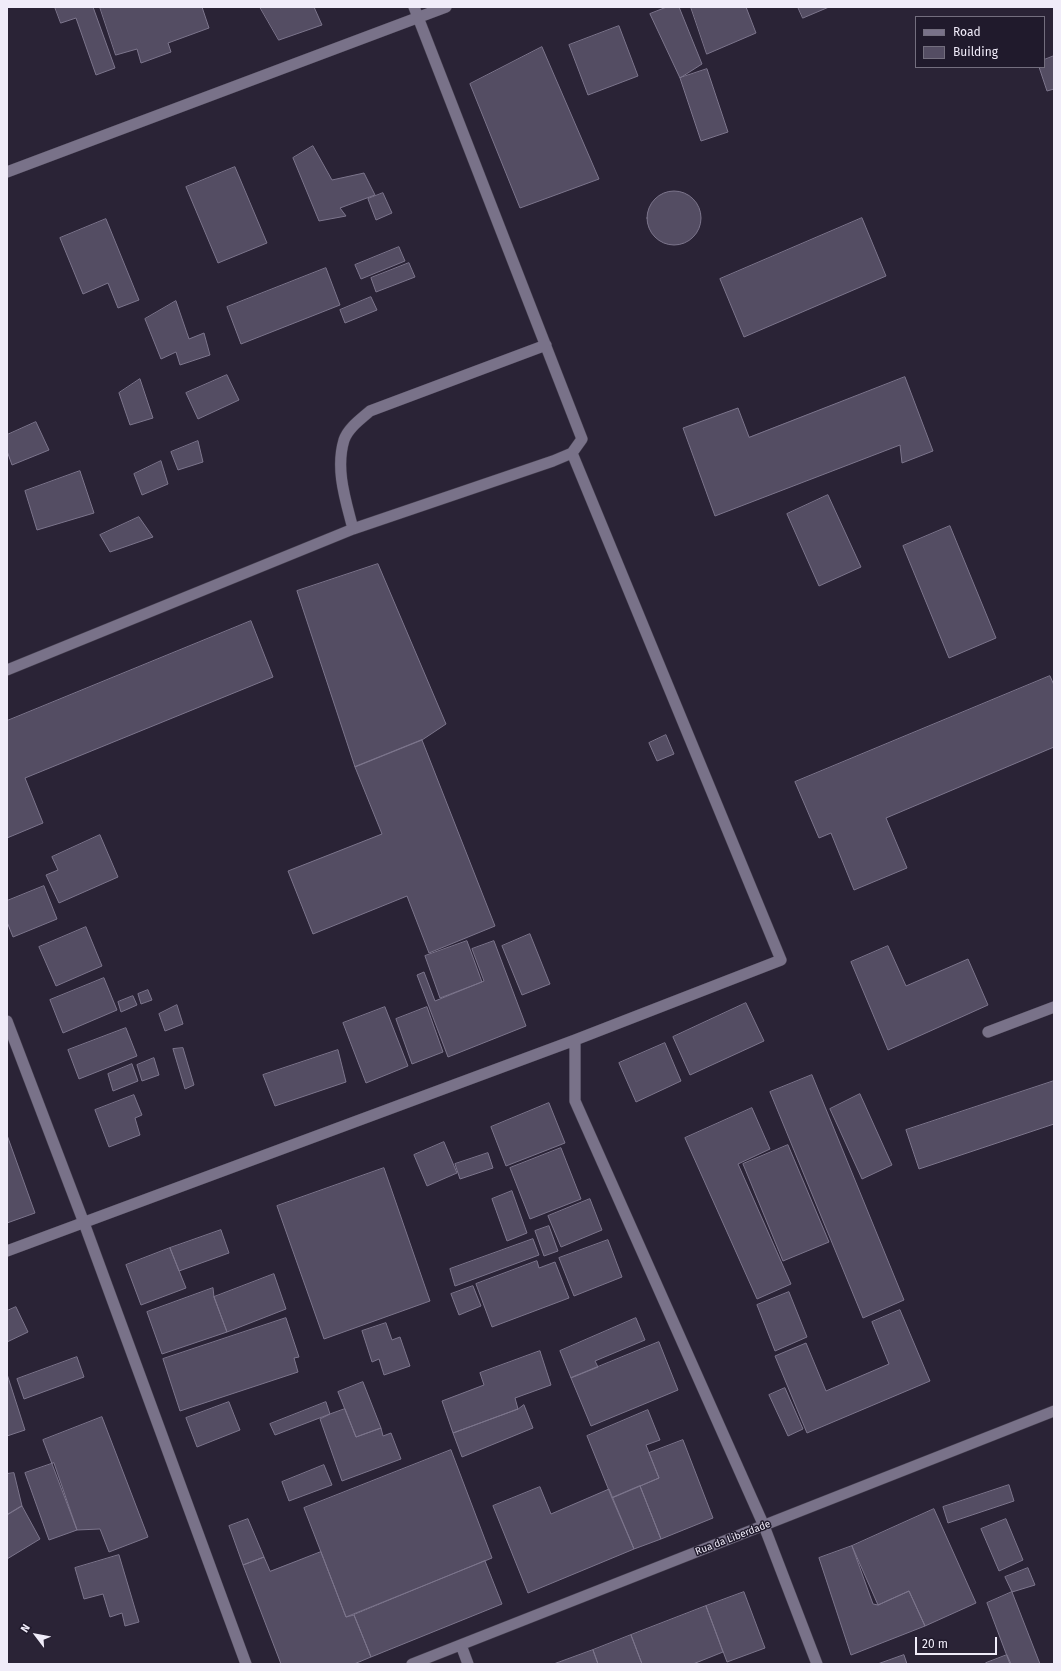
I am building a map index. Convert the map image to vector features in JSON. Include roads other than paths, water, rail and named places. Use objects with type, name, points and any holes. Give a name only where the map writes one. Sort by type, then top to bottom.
[{"type":"street","points":[[7,670],[353,529],[572,453],[582,439],[414,7]]},
{"type":"street","points":[[7,172],[446,7]]},
{"type":"street","points":[[353,529],[340,473],[344,440],[354,424],[370,410],[546,345]]},
{"type":"street","points":[[7,1251],[575,1040],[781,960],[572,453]]},
{"type":"street","points":[[988,1032],[1054,1007]]},
{"type":"street","points":[[7,1020],[84,1223],[246,1664]]},
{"type":"street","points":[[575,1040],[576,1101],[764,1526],[817,1664]]},
{"type":"street","name":"Rua da Liberdade","points":[[412,1664],[1054,1411]]},
{"type":"street","points":[[461,1645],[468,1664]]}]
